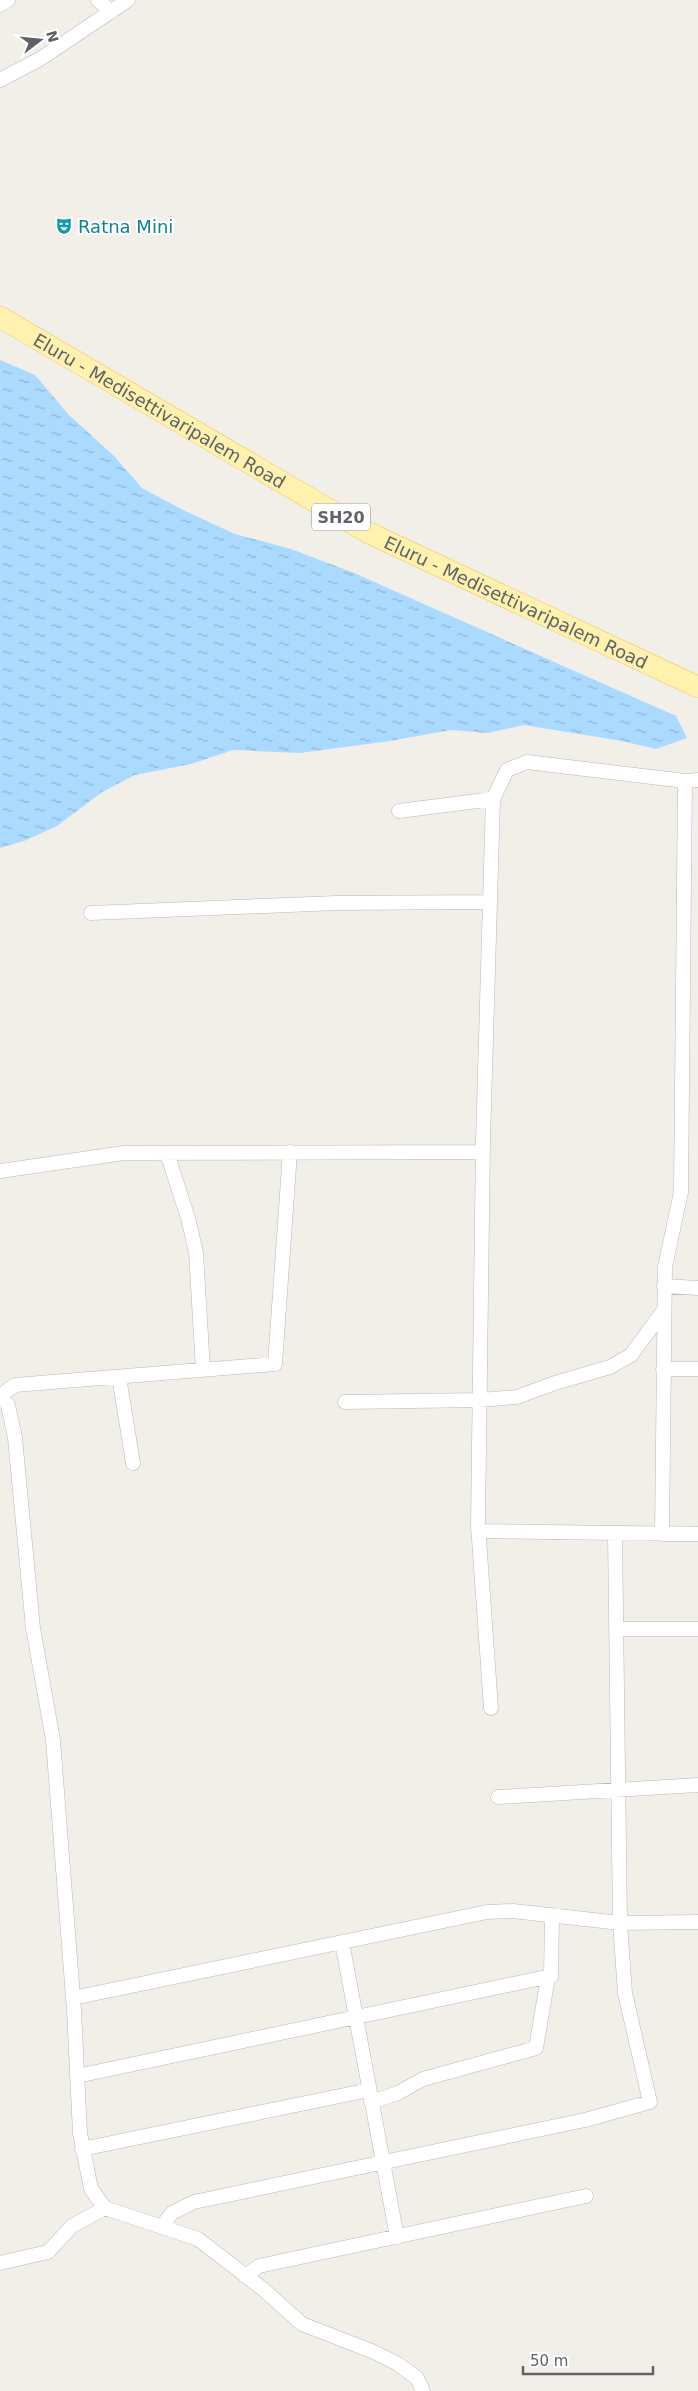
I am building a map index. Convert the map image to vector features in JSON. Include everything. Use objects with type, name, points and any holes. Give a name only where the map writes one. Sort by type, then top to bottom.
[{"type":"main road","name":"Eluru - Medisettivaripalem Road","points":[[0,318],[369,534],[698,687]]},
{"type":"street","points":[[0,5],[8,0]]},
{"type":"street","points":[[98,0],[111,12]]},
{"type":"street","points":[[0,80],[40,59],[128,0]]},
{"type":"street","points":[[491,1708],[478,1531],[483,1152],[493,799],[506,770],[527,762],[691,780],[681,1192],[670,1235],[664,1286],[662,1534]]},
{"type":"street","points":[[399,811],[493,799]]},
{"type":"street","points":[[91,913],[337,903],[490,902]]},
{"type":"street","points":[[290,1152],[275,1364],[15,1385],[0,1397],[8,1405],[15,1438],[33,1628],[53,1740],[73,1998],[82,2149],[91,2189],[105,2208],[162,2226],[198,2240],[245,2276],[302,2324],[374,2352],[398,2364],[417,2378],[423,2391]]},
{"type":"street","points":[[0,1171],[124,1153],[483,1152]]},
{"type":"street","points":[[167,1153],[188,1218],[196,1252],[203,1370]]},
{"type":"street","points":[[664,1286],[698,1288]]},
{"type":"street","points":[[345,1402],[480,1400],[517,1397],[555,1383],[581,1377],[610,1367],[631,1354],[664,1310]]},
{"type":"street","points":[[663,1369],[698,1370]]},
{"type":"street","points":[[119,1377],[133,1463]]},
{"type":"street","points":[[478,1531],[698,1534]]},
{"type":"street","points":[[162,2226],[172,2214],[194,2202],[585,2120],[650,2102],[625,1993],[620,1923],[615,1534]]},
{"type":"street","points":[[616,1629],[698,1629]]},
{"type":"street","points":[[498,1797],[698,1785]]},
{"type":"street","points":[[73,1998],[487,1912],[513,1911],[620,1923],[698,1922]]},
{"type":"street","points":[[82,2149],[370,2096],[398,2093],[423,2079],[536,2048],[548,1977],[551,1976],[552,1915]]},
{"type":"street","points":[[342,1942],[397,2237]]},
{"type":"street","points":[[77,2076],[548,1977]]},
{"type":"street","points":[[245,2276],[259,2266],[586,2196]]},
{"type":"street","points":[[0,2263],[48,2252],[72,2226],[105,2208]]},
{"type":"water","points":[[0,360],[35,375],[68,414],[114,456],[142,488],[183,510],[235,534],[291,549],[354,573],[676,716],[687,738],[656,749],[622,741],[524,725],[488,733],[451,730],[390,741],[300,753],[233,750],[191,764],[135,775],[102,792],[57,826],[24,841],[0,848]]},
{"type":"place","name":"Ratna Mini","points":[[64,226]]}]
